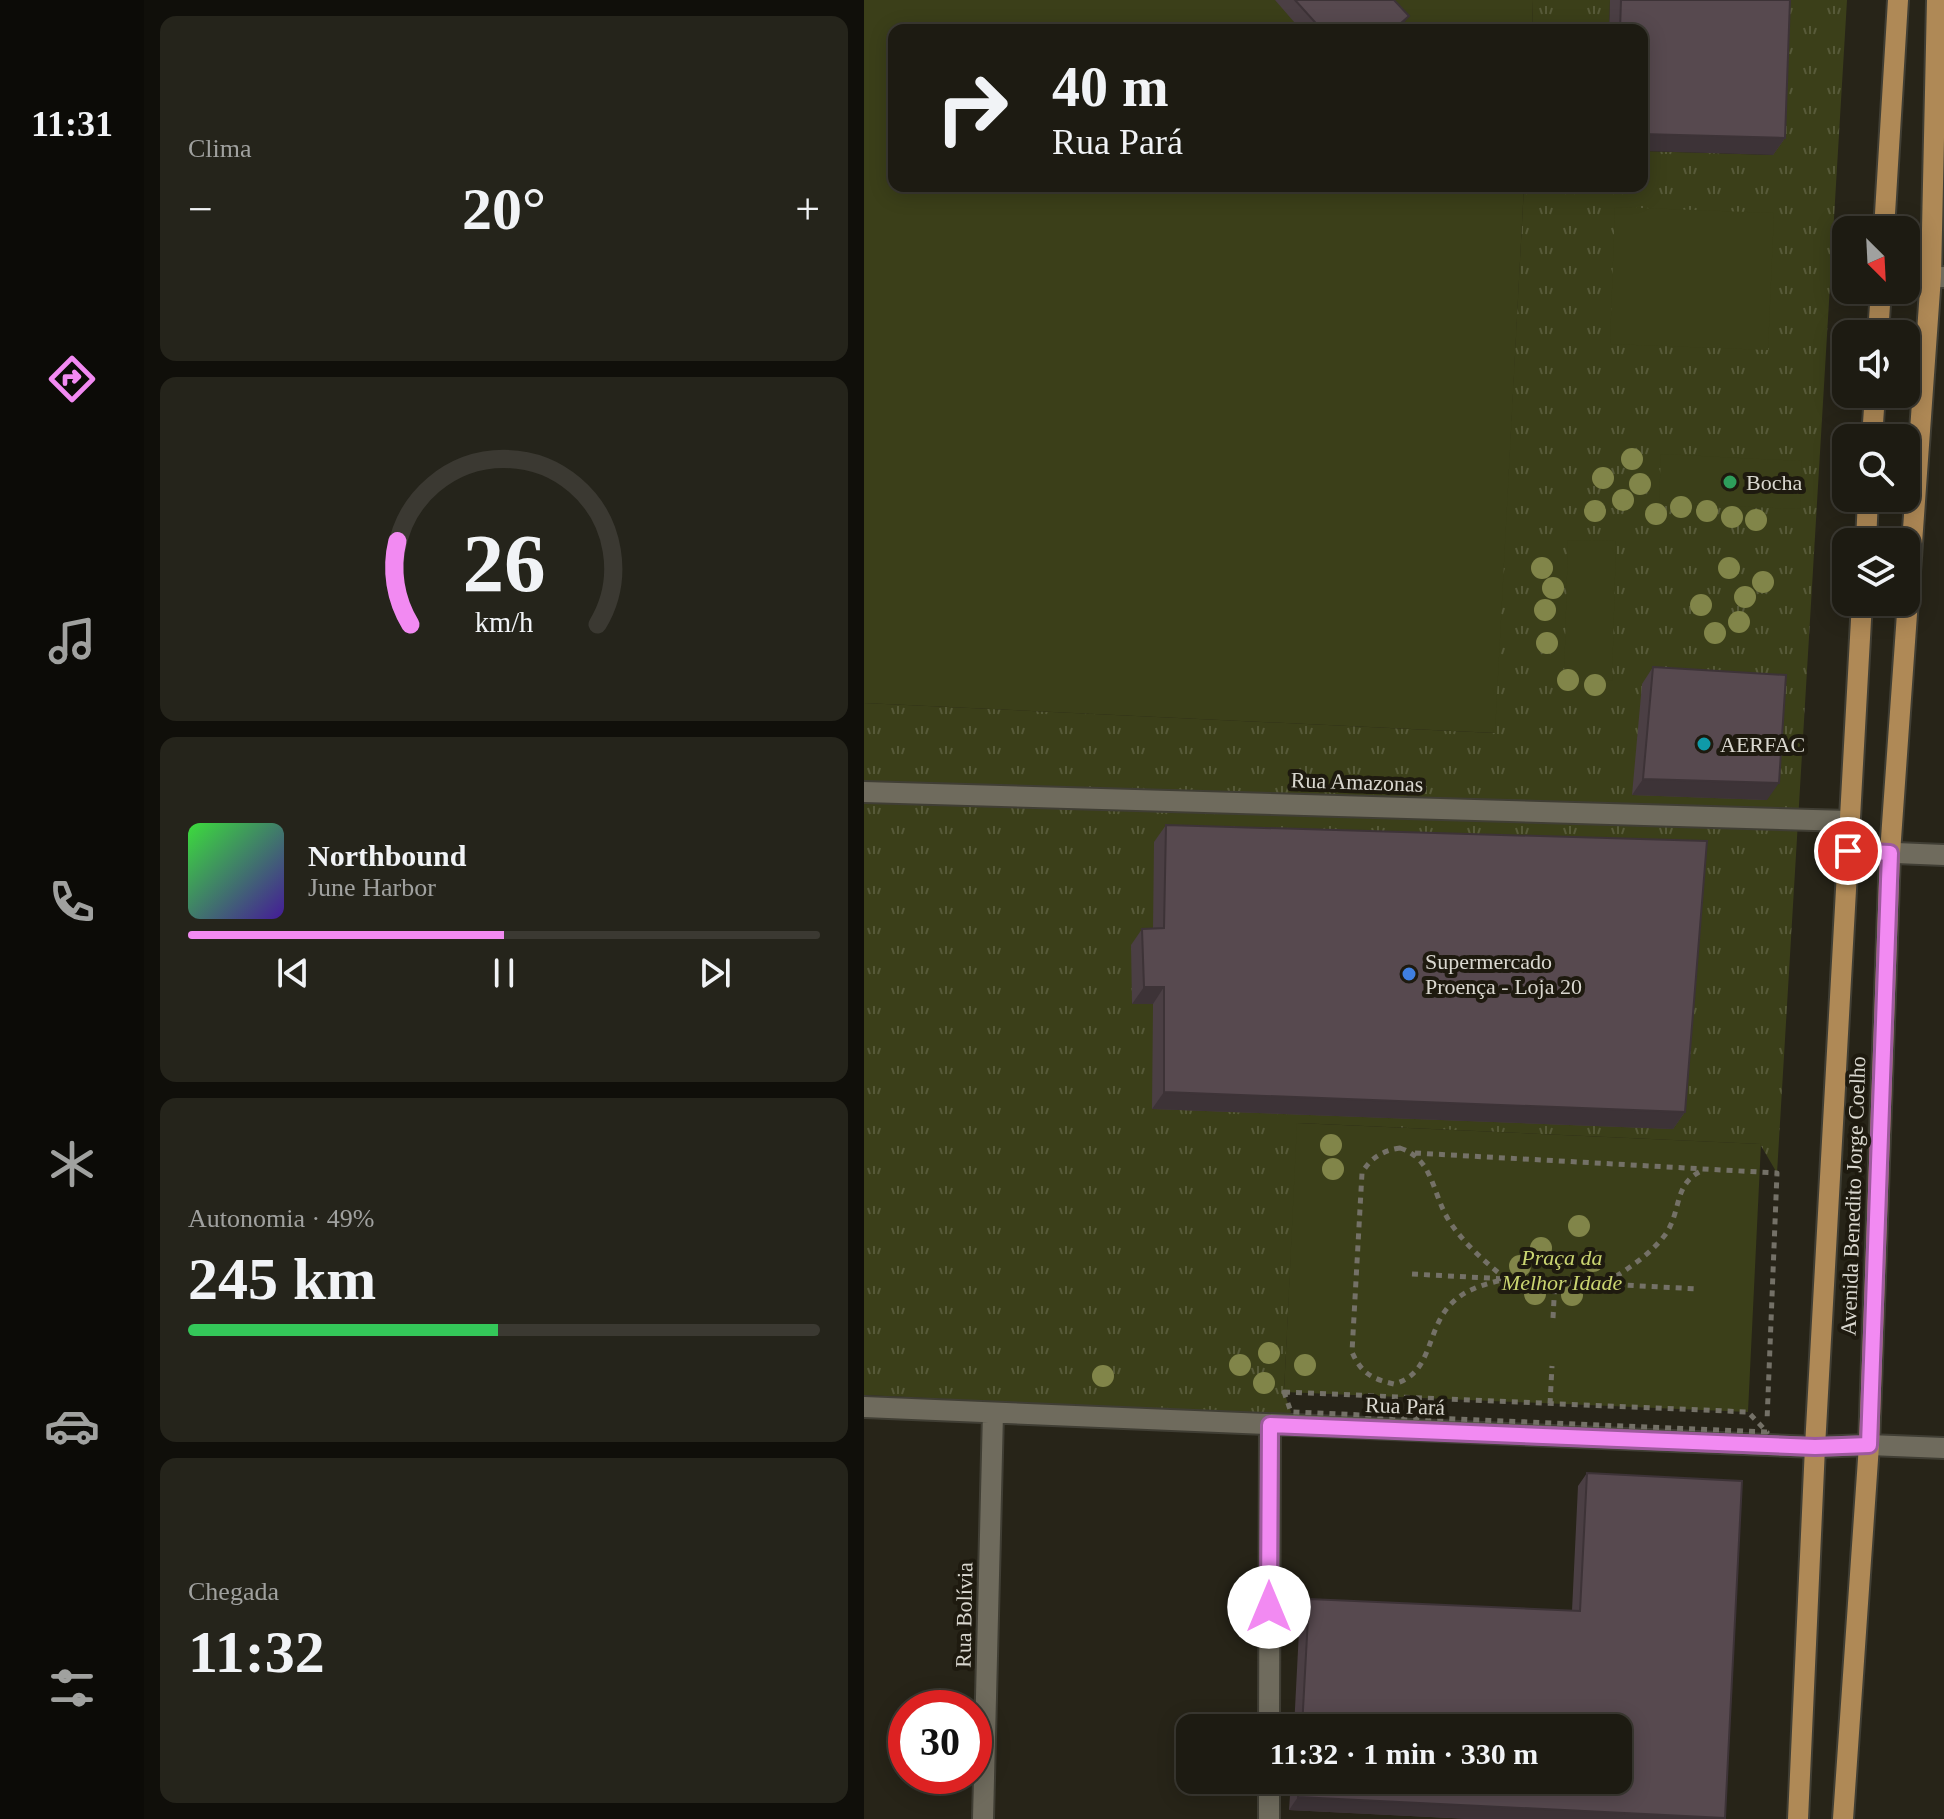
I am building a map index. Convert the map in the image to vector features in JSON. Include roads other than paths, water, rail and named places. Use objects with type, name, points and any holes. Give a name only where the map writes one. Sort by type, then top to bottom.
[{"type":"main road","points":[[1885,216],[1898,0]]},
{"type":"main road","name":"Avenida Benedito Jorge Coelho","points":[[1843,1819],[1869,1445],[1890,853],[1937,277],[1937,0]]},
{"type":"main road","name":"Avenida Benedito Jorge Coelho","points":[[1798,1819],[1815,1447],[1861,616]]},
{"type":"street","name":"Rua Amazonas","points":[[864,792],[1849,821]]},
{"type":"street","points":[[1848,851],[1944,855]]},
{"type":"street","name":"Rua Pará","points":[[864,1407],[1815,1447],[1869,1445],[1944,1448]]},
{"type":"street","name":"Rua Bolívia","points":[[983,1819],[993,1413]]},
{"type":"street","points":[[1269,1714],[1270,1425]]},
{"type":"street","points":[[1269,1794],[1269,1819]]},
{"type":"place","name":"Bocha","points":[[1730,482]]},
{"type":"place","name":"AERFAC","points":[[1704,744]]},
{"type":"place","name":"Supermercado Proença - Loja 20","points":[[1409,974]]},
{"type":"park label","name":"Praça da Melhor Idade","points":[[1562,1270]]}]
